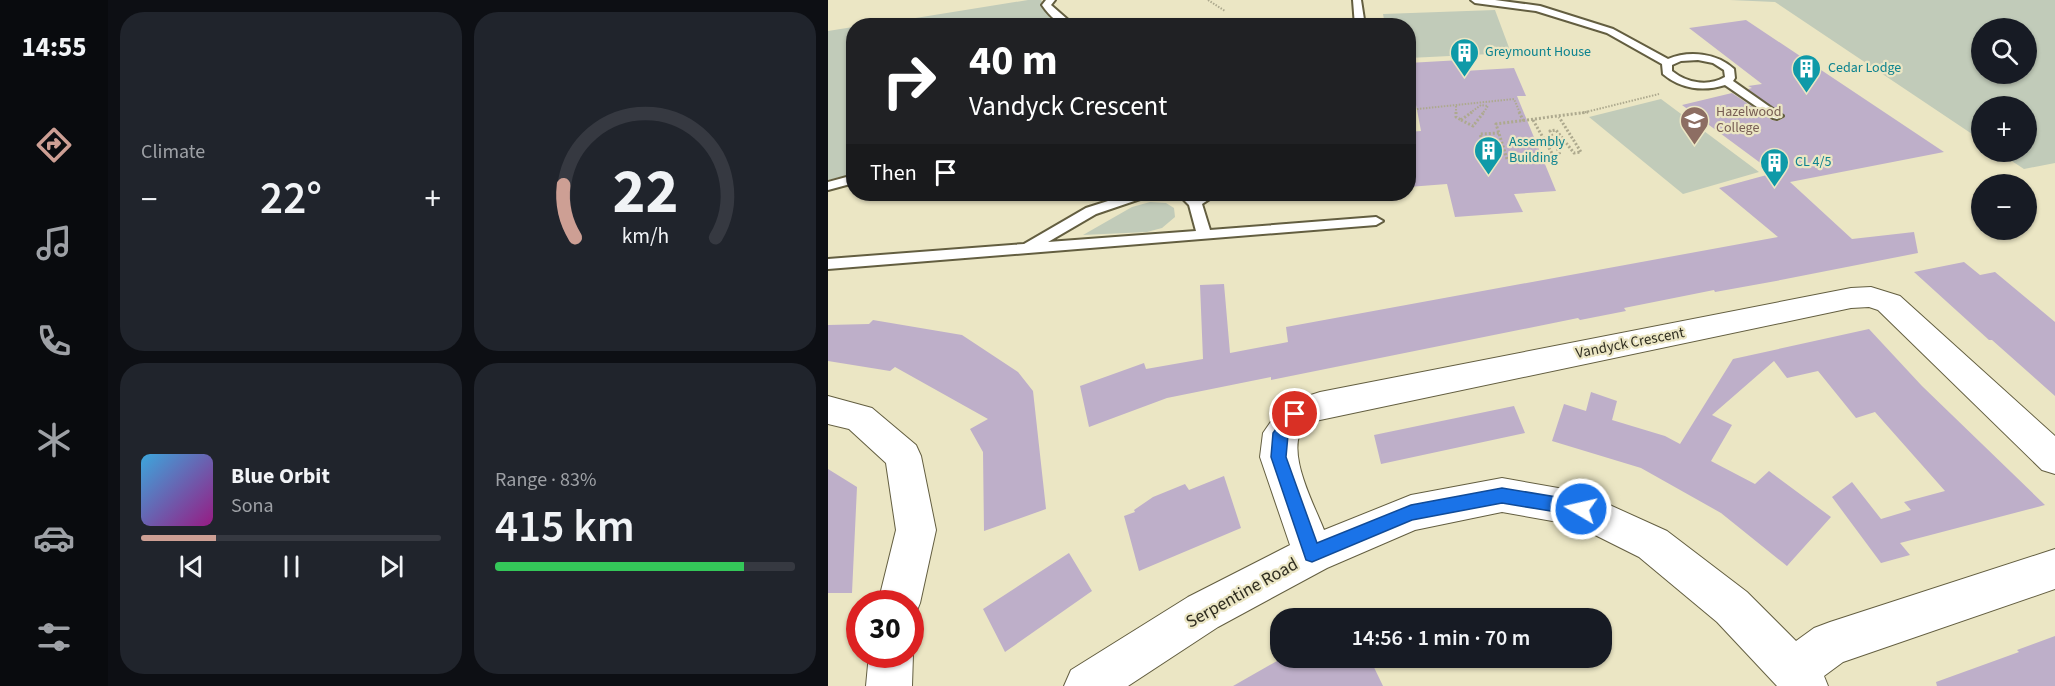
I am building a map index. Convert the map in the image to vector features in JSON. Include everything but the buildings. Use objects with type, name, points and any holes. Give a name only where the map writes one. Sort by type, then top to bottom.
[{"type":"street","name":"Vandyck Crescent","points":[[1312,554],[1278,457],[1281,433],[1295,414],[1320,406],[1851,298],[1871,297],[1889,303],[2055,459]]},
{"type":"street","points":[[828,410],[860,418],[903,456],[916,530],[902,590]]},
{"type":"street","name":"Serpentine Road","points":[[1087,686],[1203,612],[1312,554],[1411,513],[1502,495],[1581,509],[1653,544],[1732,607],[1799,678]]},
{"type":"street","points":[[1799,678],[1830,644],[2055,569]]},
{"type":"street","points":[[889,686],[890,668]]},
{"type":"lane","points":[[1051,0],[1046,5],[1060,18]]},
{"type":"lane","points":[[1357,0],[1359,18]]},
{"type":"lane","points":[[1475,0],[1537,8],[1610,31],[1667,63],[1688,57],[1716,61],[1729,69],[1731,74],[1726,81],[1714,85],[1698,85],[1671,76],[1667,72],[1667,63]]},
{"type":"lane","points":[[1726,81],[1777,116]]},
{"type":"lane","points":[[828,186],[846,181]]},
{"type":"lane","points":[[1026,249],[1091,211],[1120,201]]},
{"type":"lane","points":[[1199,201],[1195,203],[1204,234]]},
{"type":"lane","points":[[828,264],[1376,221]]},
{"type":"path","points":[[1208,0],[1225,11]]},
{"type":"path","points":[[1507,159],[1496,124],[1559,117],[1698,85]]},
{"type":"path","points":[[1416,109],[1515,99],[1524,122]]},
{"type":"path","points":[[1456,106],[1456,117],[1461,120],[1473,126],[1488,106],[1481,105],[1461,120]]},
{"type":"path","points":[[1533,120],[1553,155],[1560,155],[1550,131],[1556,130],[1574,153],[1581,152],[1559,117]]},
{"type":"path","points":[[1488,160],[1480,134],[1499,133]]},
{"type":"green space","points":[[1028,0],[1041,0],[1054,18],[916,18]]},
{"type":"green space","points":[[1730,0],[2055,0],[2055,163],[2024,169],[2013,162],[2037,162],[2037,96],[1971,96],[1971,133],[1775,2]]},
{"type":"green space","points":[[1495,10],[1511,53],[1416,58],[1416,18],[1384,18],[1383,14]]},
{"type":"green space","points":[[846,28],[846,176],[828,180],[828,31]]},
{"type":"green space","points":[[1661,99],[1759,172],[1683,194],[1589,117]]},
{"type":"green space","points":[[1150,202],[1166,203],[1174,208],[1175,217],[1162,228],[1147,232],[1083,235],[1132,207]]},
{"type":"place","name":"Greymount House","points":[[1464,78]]},
{"type":"place","name":"Cedar Lodge","points":[[1807,94]]},
{"type":"place","name":"Hazelwood College","points":[[1695,146]]},
{"type":"place","name":"Assembly Building","points":[[1488,176]]},
{"type":"place","name":"CL 4/5","points":[[1774,188]]},
{"type":"route","points":[[1295,414],[1281,433],[1278,457],[1312,554],[1411,513],[1502,495],[1581,509]]}]
